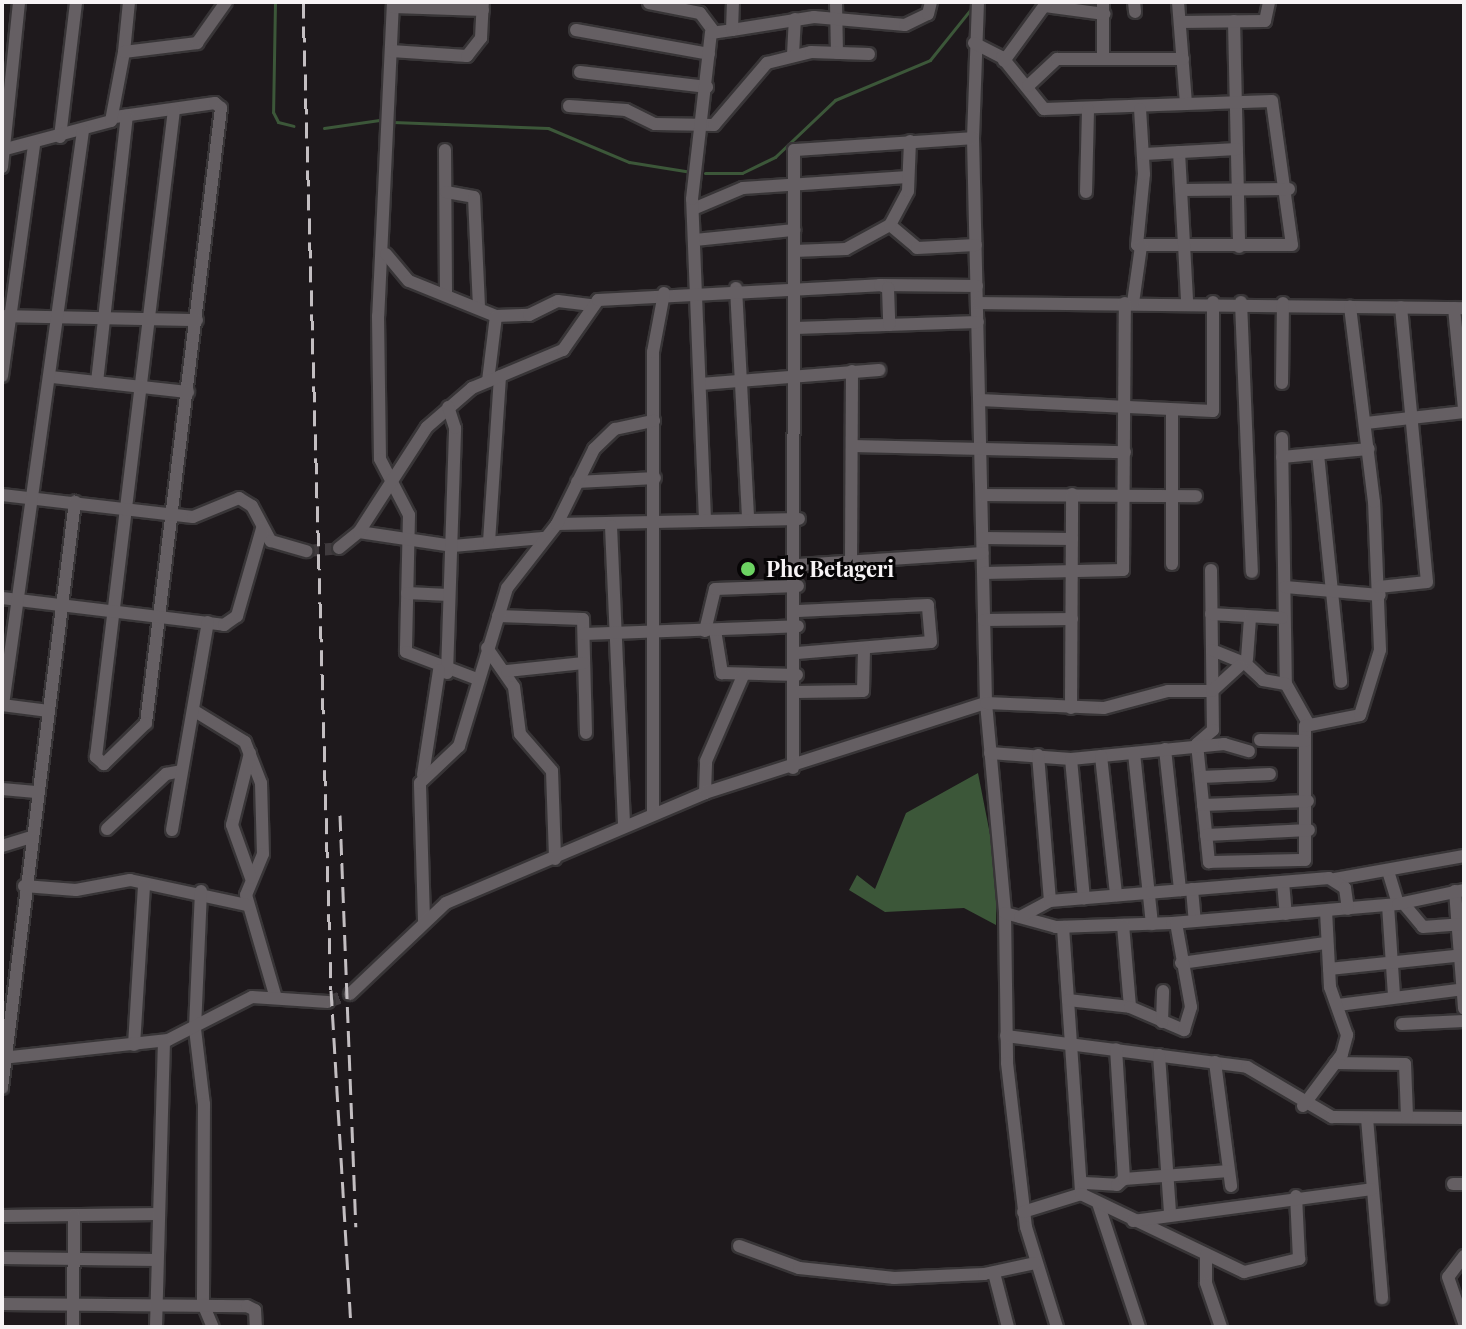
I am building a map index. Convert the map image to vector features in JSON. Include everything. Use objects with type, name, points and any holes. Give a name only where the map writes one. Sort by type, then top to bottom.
[{"type":"street","points":[[2,167],[19,2]]},
{"type":"street","points":[[60,137],[76,2]]},
{"type":"street","points":[[97,382],[106,314],[129,2]]},
{"type":"street","points":[[124,52],[197,43],[226,2]]},
{"type":"street","points":[[732,30],[733,2]]},
{"type":"street","points":[[836,2],[837,53]]},
{"type":"street","points":[[713,30],[836,17],[905,25],[928,14],[931,2]]},
{"type":"street","points":[[1178,2],[1186,103]]},
{"type":"street","points":[[1180,22],[1265,21],[1269,2]]},
{"type":"street","points":[[649,3],[700,13],[713,30],[705,125],[693,209],[705,520]]},
{"type":"street","points":[[391,51],[467,56],[481,38],[483,6],[393,4],[391,51],[386,254],[378,421],[387,479],[408,507],[406,652],[443,672],[477,679]]},
{"type":"street","points":[[1004,61],[1046,4],[1103,8],[1103,58]]},
{"type":"street","points":[[977,6],[973,138],[986,703],[1005,913],[1006,1036],[1023,1212],[1035,1263],[1057,1327]]},
{"type":"street","points":[[793,55],[795,19]]},
{"type":"street","points":[[1234,21],[1239,247]]},
{"type":"street","points":[[576,30],[709,54]]},
{"type":"street","points":[[974,43],[1004,61],[1028,86],[1044,109],[1140,109],[1235,101],[1276,104],[1289,189],[1292,245],[1141,246]]},
{"type":"street","points":[[569,106],[626,110],[655,124],[718,123],[760,68],[793,55],[869,54]]},
{"type":"street","points":[[1028,86],[1050,60],[1183,59]]},
{"type":"street","points":[[580,72],[707,87]]},
{"type":"street","points":[[3,150],[34,145],[121,117],[174,110],[221,108],[174,513],[143,732],[104,764],[96,757],[174,110]]},
{"type":"street","points":[[1086,192],[1088,109]]},
{"type":"street","points":[[984,573],[1072,574],[1123,570],[1129,303],[1141,246],[1135,209],[1144,154],[1140,109]]},
{"type":"street","points":[[49,711],[2,705],[52,377],[83,131]]},
{"type":"street","points":[[793,768],[799,519],[794,182],[800,145],[973,138]]},
{"type":"street","points":[[794,251],[846,249],[890,225],[908,177],[910,141]]},
{"type":"street","points":[[2,376],[7,316],[34,145]]},
{"type":"street","points":[[1144,154],[1237,149]]},
{"type":"street","points":[[445,150],[446,295]]},
{"type":"street","points":[[1179,152],[1187,301]]},
{"type":"street","points":[[693,209],[743,188],[794,182],[908,177]]},
{"type":"street","points":[[1181,190],[1289,189]]},
{"type":"street","points":[[446,192],[474,197],[479,308]]},
{"type":"street","points":[[890,225],[917,248],[976,245]]},
{"type":"street","points":[[695,240],[794,230]]},
{"type":"street","points":[[386,254],[409,281],[496,316],[529,315],[558,301],[592,305],[664,293],[736,288],[977,286]]},
{"type":"street","points":[[880,285],[888,288],[889,325]]},
{"type":"street","points":[[736,288],[748,520]]},
{"type":"street","points":[[653,812],[655,333],[664,293]]},
{"type":"street","points":[[978,303],[1187,301],[1459,308],[1464,410],[1366,423]]},
{"type":"street","points":[[980,400],[1172,410],[1216,408],[1213,302]]},
{"type":"street","points":[[1241,302],[1252,572]]},
{"type":"street","points":[[1282,383],[1283,303]]},
{"type":"street","points":[[339,548],[359,532],[387,479],[448,407],[494,379],[563,350],[592,305]]},
{"type":"street","points":[[1308,723],[1360,715],[1380,650],[1369,449],[1350,306]]},
{"type":"street","points":[[1285,587],[1379,591],[1427,582],[1401,307]]},
{"type":"street","points":[[7,316],[106,314],[197,320]]},
{"type":"street","points":[[489,542],[496,316]]},
{"type":"street","points":[[795,328],[978,322]]},
{"type":"street","points":[[700,384],[796,373],[879,370]]},
{"type":"street","points":[[851,563],[852,371]]},
{"type":"street","points":[[52,377],[188,392]]},
{"type":"street","points":[[424,920],[423,775],[443,672],[453,546],[455,428],[448,407]]},
{"type":"street","points":[[1172,410],[1172,564]]},
{"type":"street","points":[[423,775],[459,746],[487,648],[517,570],[557,524],[585,460],[615,429],[654,421]]},
{"type":"street","points":[[1211,570],[1212,691],[1201,777],[1206,835],[1213,866],[1308,859],[1305,741],[1308,723],[1286,684],[1282,618],[1285,587],[1282,438]]},
{"type":"street","points":[[852,446],[981,444],[1125,452]]},
{"type":"street","points":[[1282,457],[1369,449]]},
{"type":"street","points":[[1318,454],[1341,682]]},
{"type":"street","points":[[577,482],[655,478]]},
{"type":"street","points":[[1071,708],[1072,494]]},
{"type":"street","points":[[2,495],[200,517],[239,498],[252,506],[262,529],[281,547],[307,551]]},
{"type":"street","points":[[982,495],[1196,496]]},
{"type":"street","points":[[2,1088],[29,838],[49,711],[75,502]]},
{"type":"street","points":[[557,524],[611,526],[705,520],[799,519]]},
{"type":"street","points":[[611,526],[612,634],[624,824]]},
{"type":"street","points":[[2,598],[115,609],[224,625],[237,616],[262,529]]},
{"type":"street","points":[[359,532],[408,544],[453,546],[543,538]]},
{"type":"street","points":[[983,538],[1072,539]]},
{"type":"street","points":[[798,565],[983,553]]},
{"type":"street","points":[[797,675],[743,676],[722,673],[710,630],[715,589],[798,586]]},
{"type":"street","points":[[407,593],[449,595]]},
{"type":"street","points":[[797,653],[930,645],[930,607],[798,611]]},
{"type":"street","points":[[1211,614],[1282,618]]},
{"type":"street","points":[[498,616],[579,618],[584,634],[586,733]]},
{"type":"street","points":[[350,994],[424,920],[459,897],[555,859],[624,824],[705,793],[793,768],[986,703],[1071,708],[1212,691],[1245,663],[1250,618]]},
{"type":"street","points":[[984,620],[1072,619]]},
{"type":"street","points":[[172,830],[208,622]]},
{"type":"street","points":[[584,634],[652,634],[798,626]]},
{"type":"street","points":[[487,648],[507,671],[520,734],[552,771],[555,859]]},
{"type":"street","points":[[796,692],[863,691],[864,650]]},
{"type":"street","points":[[1212,650],[1245,663],[1263,680],[1286,684]]},
{"type":"street","points":[[507,671],[584,663]]},
{"type":"street","points":[[705,793],[706,761],[743,676]]},
{"type":"street","points":[[193,710],[235,732],[250,753],[265,804],[263,854],[251,878],[247,905],[276,998]]},
{"type":"street","points":[[990,753],[1071,759],[1165,749],[1204,739],[1249,751]]},
{"type":"street","points":[[1260,740],[1305,741]]},
{"type":"street","points":[[1165,749],[1186,889],[1195,921]]},
{"type":"street","points":[[250,753],[232,825],[251,878]]},
{"type":"street","points":[[1134,753],[1152,924]]},
{"type":"street","points":[[1038,755],[1050,901]]},
{"type":"street","points":[[1101,756],[1116,895]]},
{"type":"street","points":[[1071,759],[1084,898]]},
{"type":"street","points":[[107,829],[166,774],[181,771]]},
{"type":"street","points":[[1201,777],[1270,774]]},
{"type":"street","points":[[2,789],[36,792]]},
{"type":"street","points":[[1203,805],[1308,793]]},
{"type":"street","points":[[1206,835],[1309,830]]},
{"type":"street","points":[[2,846],[29,838]]},
{"type":"street","points":[[1020,917],[1050,901],[1335,879],[1464,856]]},
{"type":"street","points":[[1388,871],[1397,904],[1391,965],[1394,996]]},
{"type":"street","points":[[1335,879],[1348,909]]},
{"type":"street","points":[[24,886],[76,890],[122,880],[201,891],[247,905]]},
{"type":"street","points":[[1283,882],[1286,914]]},
{"type":"street","points":[[134,1045],[144,885]]},
{"type":"street","points":[[1005,913],[1063,927],[1176,923],[1397,904],[1459,890],[1464,1009]]},
{"type":"street","points":[[201,891],[195,1029],[204,1104],[203,1304],[213,1327]]},
{"type":"street","points":[[1397,904],[1423,927],[1461,924]]},
{"type":"street","points":[[1303,1106],[1335,1063],[1347,1035],[1329,969],[1326,911]]},
{"type":"street","points":[[1068,1000],[1130,1007],[1180,1031],[1189,1022],[1176,923]]},
{"type":"street","points":[[1123,925],[1130,1007]]},
{"type":"street","points":[[1063,927],[1082,1189],[1098,1203],[1133,1221],[1244,1272],[1299,1259],[1296,1196]]},
{"type":"street","points":[[1181,963],[1326,943]]},
{"type":"street","points":[[1329,969],[1391,965],[1462,955]]},
{"type":"street","points":[[1338,1005],[1463,989]]},
{"type":"street","points":[[1162,1022],[1163,991]]},
{"type":"street","points":[[4,1058],[164,1041],[195,1029],[243,1000],[276,998],[328,1002]]},
{"type":"street","points":[[1402,1024],[1464,1021]]},
{"type":"street","points":[[1006,1036],[1247,1067],[1303,1106],[1367,1118],[1464,1118]]},
{"type":"street","points":[[156,1327],[164,1041]]},
{"type":"street","points":[[1116,1049],[1124,1179]]},
{"type":"street","points":[[1159,1055],[1170,1213]]},
{"type":"street","points":[[1215,1062],[1231,1186]]},
{"type":"street","points":[[1335,1063],[1405,1064],[1407,1117]]},
{"type":"street","points":[[1367,1118],[1382,1298]]},
{"type":"street","points":[[1023,1212],[1082,1189],[1117,1185],[1124,1179],[1229,1171]]},
{"type":"street","points":[[1133,1221],[1296,1196],[1372,1189]]},
{"type":"street","points":[[1098,1203],[1139,1327]]},
{"type":"street","points":[[2,1216],[158,1214]]},
{"type":"street","points":[[73,1327],[74,1215]]},
{"type":"street","points":[[739,1246],[820,1272],[994,1273],[1035,1263]]},
{"type":"street","points":[[1206,1255],[1206,1283],[1221,1327]]},
{"type":"street","points":[[1464,1256],[1448,1277],[1464,1323]]},
{"type":"street","points":[[2,1258],[157,1260]]},
{"type":"street","points":[[994,1273],[1008,1327]]},
{"type":"street","points":[[2,1304],[156,1303],[252,1307],[256,1327]]},
{"type":"shaded area","points":[[978,773],[997,870],[996,925],[964,908],[885,912],[849,890],[857,875],[875,889],[906,813]]},
{"type":"waterway","points":[[275,2],[273,112],[278,122],[294,126]]},
{"type":"waterway","points":[[705,173],[742,173],[775,157],[835,100],[930,60],[974,5]]},
{"type":"waterway","points":[[324,128],[379,120]]},
{"type":"waterway","points":[[393,122],[548,128],[629,162],[691,172]]},
{"type":"tunnel","points":[[307,551],[339,548]]},
{"type":"tunnel","points":[[328,1002],[350,994]]},
{"type":"railway","points":[[303,2],[331,990],[351,1327]]},
{"type":"railway","points":[[340,815],[356,1227]]},
{"type":"place","name":"Phc Betageri","points":[[748,569]]}]
